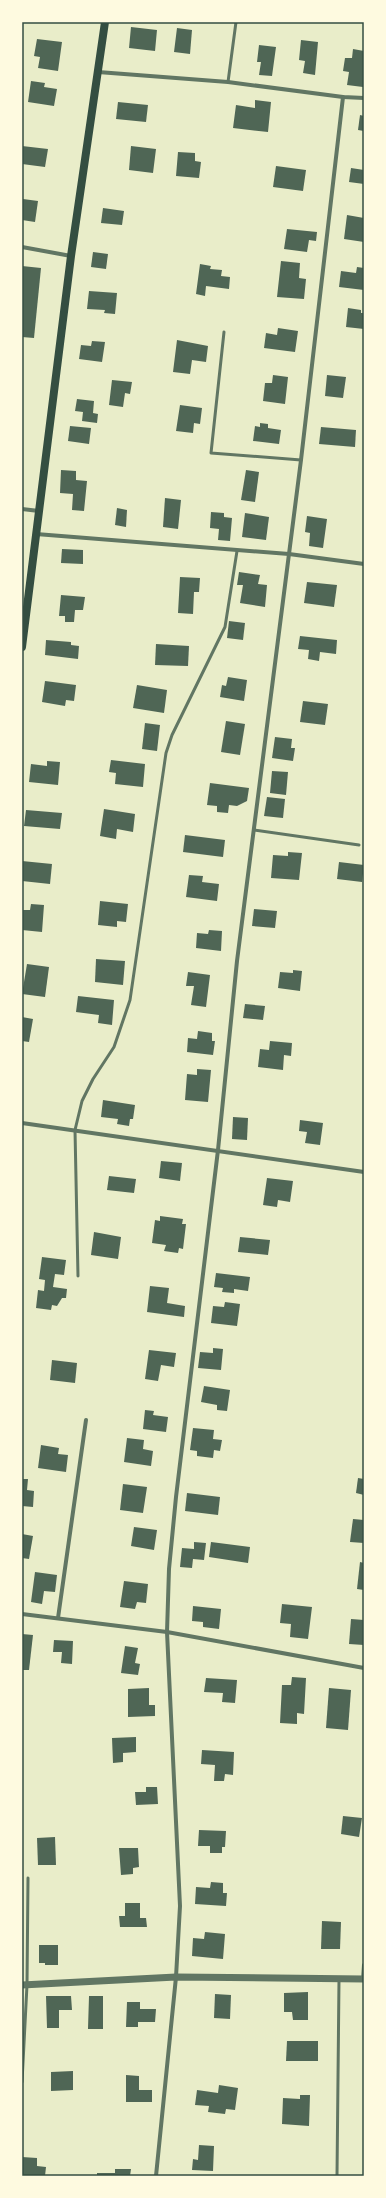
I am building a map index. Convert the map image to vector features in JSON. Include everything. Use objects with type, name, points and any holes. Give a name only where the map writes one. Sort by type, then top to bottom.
[{"type":"main road","points":[[22,647],[70,256],[105,22]]},
{"type":"street","points":[[97,72],[228,82],[343,97],[364,98]]},
{"type":"street","points":[[156,2176],[176,1977],[180,1906],[167,1632],[169,1569],[176,1497],[218,1150],[237,961],[301,460],[343,97]]},
{"type":"street","points":[[22,247],[70,256]]},
{"type":"street","points":[[22,509],[39,511]]},
{"type":"street","points":[[36,534],[289,554],[364,564]]},
{"type":"street","points":[[22,1123],[364,1172]]},
{"type":"street","points":[[58,1618],[86,1420]]},
{"type":"street","points":[[22,1614],[167,1632],[364,1668]]},
{"type":"street","points":[[24,1985],[176,1977],[339,1978],[363,1980],[364,1965]]},
{"type":"lane","points":[[228,82],[236,22]]},
{"type":"lane","points":[[224,332],[211,453],[301,460]]},
{"type":"lane","points":[[78,1276],[75,1130],[82,1101],[93,1079],[114,1047],[126,1016],[135,979],[166,753],[172,735],[225,627],[236,551]]},
{"type":"lane","points":[[254,830],[358,845]]},
{"type":"lane","points":[[22,2082],[28,1878]]},
{"type":"lane","points":[[337,2176],[339,1978]]},
{"type":"building","points":[[131,27],[157,30],[155,51],[129,48]]},
{"type":"building","points":[[177,28],[192,30],[190,54],[174,52]]},
{"type":"building","points":[[37,39],[62,42],[58,71],[38,68],[40,57],[34,56]]},
{"type":"building","points":[[301,40],[318,42],[315,75],[303,73],[305,61],[299,60]]},
{"type":"building","points":[[259,45],[276,47],[272,76],[259,75],[261,62],[257,62]]},
{"type":"building","points":[[353,49],[364,51],[363,87],[347,85],[349,72],[343,71],[345,58],[352,58]]},
{"type":"building","points":[[31,81],[45,83],[44,87],[57,89],[54,106],[28,102]]},
{"type":"building","points":[[255,100],[271,102],[268,132],[233,128],[236,105],[255,108]]},
{"type":"building","points":[[118,102],[148,105],[146,122],[116,119]]},
{"type":"building","points":[[360,115],[364,116],[364,131],[358,130]]},
{"type":"building","points":[[22,146],[48,149],[45,167],[22,164]]},
{"type":"building","points":[[131,146],[156,149],[153,173],[129,170]]},
{"type":"building","points":[[178,152],[195,153],[195,161],[201,162],[199,178],[176,176]]},
{"type":"building","points":[[276,166],[306,170],[303,191],[273,187]]},
{"type":"building","points":[[351,168],[364,170],[364,184],[349,182]]},
{"type":"building","points":[[23,199],[38,201],[35,222],[22,220]]},
{"type":"building","points":[[103,208],[124,211],[122,225],[101,223]]},
{"type":"building","points":[[347,215],[364,218],[364,242],[344,239]]},
{"type":"building","points":[[287,229],[317,232],[316,241],[309,240],[307,252],[284,249]]},
{"type":"building","points":[[93,252],[108,254],[106,269],[91,267]]},
{"type":"building","points":[[281,261],[300,263],[299,278],[306,279],[304,299],[277,297]]},
{"type":"building","points":[[200,264],[211,266],[210,269],[222,270],[221,276],[230,277],[229,289],[206,286],[205,296],[196,294]]},
{"type":"building","points":[[22,266],[41,268],[34,338],[22,337]]},
{"type":"building","points":[[357,267],[364,268],[364,290],[339,287],[341,271],[356,273]]},
{"type":"building","points":[[89,291],[117,293],[115,314],[104,313],[105,310],[87,309]]},
{"type":"building","points":[[348,308],[361,310],[361,313],[364,313],[364,329],[346,327]]},
{"type":"building","points":[[278,328],[298,331],[295,352],[264,348],[266,333],[277,335]]},
{"type":"building","points":[[177,340],[208,346],[206,362],[192,360],[190,374],[173,372]]},
{"type":"building","points":[[92,341],[105,342],[102,362],[79,359],[81,345],[91,346]]},
{"type":"building","points":[[273,375],[288,377],[285,404],[263,401],[265,383],[272,383]]},
{"type":"building","points":[[327,375],[346,377],[343,398],[325,396]]},
{"type":"building","points":[[112,380],[132,382],[130,394],[125,393],[123,407],[109,405]]},
{"type":"building","points":[[77,399],[94,401],[93,413],[98,414],[97,423],[82,421],[83,412],[75,411]]},
{"type":"building","points":[[180,405],[202,408],[200,424],[194,423],[193,433],[176,431]]},
{"type":"building","points":[[260,423],[268,424],[268,428],[281,430],[279,444],[253,441],[255,426],[260,427]]},
{"type":"building","points":[[70,426],[91,428],[89,444],[68,441]]},
{"type":"building","points":[[321,427],[356,430],[355,447],[319,444]]},
{"type":"building","points":[[61,470],[76,471],[76,480],[87,481],[84,511],[72,510],[73,494],[60,493]]},
{"type":"building","points":[[246,470],[259,472],[255,502],[241,500]]},
{"type":"building","points":[[165,498],[181,500],[178,529],[163,527]]},
{"type":"building","points":[[117,508],[127,510],[126,527],[115,525]]},
{"type":"building","points":[[211,512],[224,513],[224,517],[232,518],[230,541],[218,540],[219,529],[210,528]]},
{"type":"building","points":[[245,513],[269,517],[266,540],[242,537]]},
{"type":"building","points":[[307,516],[327,519],[323,548],[309,546],[310,533],[305,532]]},
{"type":"building","points":[[62,549],[83,550],[83,564],[61,563]]},
{"type":"building","points":[[239,572],[260,575],[258,584],[267,585],[265,607],[240,603],[243,585],[237,585]]},
{"type":"building","points":[[180,577],[200,578],[199,592],[194,592],[193,614],[178,613]]},
{"type":"building","points":[[307,582],[337,585],[334,607],[304,603]]},
{"type":"building","points":[[61,595],[85,597],[83,610],[75,610],[74,622],[65,622],[65,616],[59,616]]},
{"type":"building","points":[[229,621],[245,623],[243,640],[227,638]]},
{"type":"building","points":[[300,636],[337,640],[336,654],[320,652],[319,661],[308,659],[309,650],[298,649]]},
{"type":"building","points":[[46,640],[71,642],[71,645],[79,646],[78,659],[45,655]]},
{"type":"building","points":[[156,644],[189,646],[188,666],[155,665]]},
{"type":"building","points":[[228,677],[247,680],[244,701],[220,697],[222,685],[226,686]]},
{"type":"building","points":[[45,681],[76,685],[74,701],[66,700],[65,706],[42,702]]},
{"type":"building","points":[[137,685],[167,690],[164,713],[133,708]]},
{"type":"building","points":[[303,701],[328,704],[325,725],[300,722]]},
{"type":"building","points":[[226,721],[245,724],[240,755],[221,752]]},
{"type":"building","points":[[145,723],[160,725],[157,751],[142,749]]},
{"type":"building","points":[[275,737],[292,739],[291,748],[295,748],[293,761],[272,758]]},
{"type":"building","points":[[111,760],[145,764],[143,787],[115,784],[116,773],[109,772]]},
{"type":"building","points":[[47,761],[60,762],[58,785],[29,782],[31,764],[47,766]]},
{"type":"building","points":[[272,771],[288,772],[286,795],[270,793]]},
{"type":"building","points":[[210,783],[249,788],[247,801],[237,806],[229,805],[228,813],[217,812],[217,806],[207,805]]},
{"type":"building","points":[[267,797],[285,799],[283,818],[264,816]]},
{"type":"building","points":[[104,809],[135,814],[133,832],[117,829],[116,839],[100,836]]},
{"type":"building","points":[[26,810],[62,813],[60,829],[24,826]]},
{"type":"building","points":[[185,835],[225,840],[223,857],[183,852]]},
{"type":"building","points":[[288,852],[302,853],[299,880],[271,878],[273,855],[288,856]]},
{"type":"building","points":[[22,861],[52,864],[50,884],[22,881]]},
{"type":"building","points":[[339,862],[364,865],[362,882],[337,879]]},
{"type":"building","points":[[189,875],[203,876],[202,882],[219,884],[217,901],[186,897]]},
{"type":"building","points":[[100,901],[128,904],[126,922],[117,921],[117,927],[98,925]]},
{"type":"building","points":[[31,904],[44,905],[42,932],[22,930],[22,910],[30,910]]},
{"type":"building","points":[[254,909],[277,911],[275,928],[252,926]]},
{"type":"building","points":[[209,930],[222,931],[221,951],[196,948],[197,933],[208,934]]},
{"type":"building","points":[[96,959],[125,961],[123,985],[95,982]]},
{"type":"building","points":[[27,964],[49,967],[45,997],[22,994]]},
{"type":"building","points":[[293,970],[302,971],[300,991],[278,988],[280,972],[293,973]]},
{"type":"building","points":[[188,972],[210,975],[206,1007],[191,1005],[194,986],[186,986]]},
{"type":"building","points":[[78,996],[114,1000],[112,1025],[98,1023],[99,1015],[76,1012]]},
{"type":"building","points":[[245,1004],[265,1006],[263,1020],[243,1018]]},
{"type":"building","points":[[22,1017],[33,1019],[29,1042],[22,1041]]},
{"type":"building","points":[[198,1031],[212,1033],[212,1041],[215,1041],[213,1055],[187,1052],[188,1038],[197,1039]]},
{"type":"building","points":[[270,1041],[292,1043],[291,1056],[284,1055],[283,1070],[258,1067],[260,1049],[269,1050]]},
{"type":"building","points":[[197,1069],[211,1070],[208,1102],[185,1100],[187,1074],[197,1075]]},
{"type":"building","points":[[103,1100],[135,1105],[133,1119],[130,1119],[129,1126],[117,1124],[118,1119],[101,1117]]},
{"type":"building","points":[[233,1117],[248,1118],[247,1140],[232,1139]]},
{"type":"building","points":[[300,1120],[323,1123],[320,1145],[305,1143],[307,1132],[299,1131]]},
{"type":"building","points":[[161,1161],[182,1163],[180,1181],[159,1178]]},
{"type":"building","points":[[109,1176],[136,1179],[134,1193],[107,1190]]},
{"type":"building","points":[[267,1178],[293,1181],[290,1202],[278,1200],[277,1207],[263,1205]]},
{"type":"building","points":[[160,1216],[183,1219],[182,1224],[186,1224],[183,1249],[179,1248],[178,1253],[164,1251],[166,1245],[152,1243],[155,1220],[160,1221]]},
{"type":"building","points":[[94,1232],[121,1237],[118,1259],[91,1255]]},
{"type":"building","points":[[240,1237],[270,1240],[268,1255],[238,1252]]},
{"type":"building","points":[[42,1257],[66,1260],[64,1275],[55,1274],[53,1287],[67,1289],[66,1298],[62,1298],[57,1306],[52,1305],[51,1310],[36,1308],[38,1290],[44,1291],[45,1280],[39,1279]]},
{"type":"building","points":[[216,1273],[250,1277],[248,1291],[234,1289],[234,1293],[222,1292],[223,1288],[214,1287]]},
{"type":"building","points":[[150,1286],[169,1288],[167,1303],[185,1306],[184,1317],[147,1312]]},
{"type":"building","points":[[225,1302],[240,1304],[237,1326],[211,1323],[213,1306],[224,1307]]},
{"type":"building","points":[[213,1348],[223,1349],[221,1370],[198,1368],[200,1352],[213,1353]]},
{"type":"building","points":[[149,1350],[176,1353],[174,1367],[161,1365],[158,1381],[145,1379]]},
{"type":"building","points":[[52,1360],[77,1363],[75,1383],[50,1380]]},
{"type":"building","points":[[204,1386],[230,1390],[227,1411],[217,1410],[217,1405],[201,1402]]},
{"type":"building","points":[[145,1410],[154,1411],[153,1415],[168,1417],[166,1432],[143,1429]]},
{"type":"building","points":[[193,1428],[214,1430],[213,1439],[222,1440],[220,1451],[214,1450],[213,1458],[197,1456],[197,1451],[190,1450]]},
{"type":"building","points":[[127,1438],[144,1440],[143,1449],[153,1451],[151,1466],[124,1462]]},
{"type":"building","points":[[41,1445],[59,1448],[58,1454],[68,1455],[66,1472],[38,1468]]},
{"type":"building","points":[[358,1478],[364,1479],[364,1495],[356,1493]]},
{"type":"building","points":[[22,1479],[28,1479],[27,1490],[34,1491],[33,1507],[22,1506]]},
{"type":"building","points":[[123,1484],[147,1487],[143,1513],[120,1510]]},
{"type":"building","points":[[187,1493],[220,1497],[218,1515],[185,1511]]},
{"type":"building","points":[[353,1519],[364,1520],[364,1543],[350,1542]]},
{"type":"building","points":[[134,1527],[157,1530],[154,1550],[131,1546]]},
{"type":"building","points":[[22,1534],[33,1536],[29,1559],[22,1558]]},
{"type":"building","points":[[194,1542],[206,1543],[204,1560],[193,1559],[192,1568],[180,1567],[182,1548],[194,1549]]},
{"type":"building","points":[[211,1542],[250,1547],[248,1563],[209,1557]]},
{"type":"building","points":[[360,1562],[364,1563],[364,1590],[357,1589]]},
{"type":"building","points":[[35,1572],[57,1575],[55,1592],[44,1591],[42,1604],[31,1602]]},
{"type":"building","points":[[124,1581],[148,1584],[146,1603],[137,1602],[135,1609],[120,1607]]},
{"type":"building","points":[[282,1604],[312,1607],[308,1639],[290,1637],[291,1624],[280,1623]]},
{"type":"building","points":[[193,1606],[221,1609],[219,1629],[203,1627],[203,1622],[192,1621]]},
{"type":"building","points":[[351,1619],[364,1620],[364,1645],[349,1644]]},
{"type":"building","points":[[22,1634],[33,1635],[29,1670],[22,1670]]},
{"type":"building","points":[[54,1640],[73,1641],[72,1664],[61,1663],[62,1652],[53,1652]]},
{"type":"building","points":[[125,1646],[138,1648],[135,1663],[140,1664],[138,1675],[121,1673]]},
{"type":"building","points":[[292,1677],[306,1678],[304,1714],[297,1713],[297,1724],[280,1723],[282,1685],[291,1685]]},
{"type":"building","points":[[206,1678],[237,1680],[235,1703],[222,1702],[223,1693],[204,1692]]},
{"type":"building","points":[[149,1688],[149,1705],[155,1705],[155,1716],[128,1717],[128,1689]]},
{"type":"building","points":[[329,1688],[351,1690],[348,1730],[326,1728]]},
{"type":"building","points":[[136,1737],[136,1752],[123,1753],[123,1762],[113,1763],[112,1738]]},
{"type":"building","points":[[202,1750],[234,1752],[233,1775],[225,1774],[224,1781],[214,1781],[215,1765],[201,1764]]},
{"type":"building","points":[[146,1787],[157,1787],[158,1804],[136,1805],[135,1792],[146,1792]]},
{"type":"building","points":[[343,1816],[362,1818],[359,1837],[341,1834]]},
{"type":"building","points":[[199,1830],[226,1831],[225,1847],[222,1847],[222,1853],[210,1853],[210,1846],[198,1846]]},
{"type":"building","points":[[55,1837],[56,1865],[38,1865],[37,1838]]},
{"type":"building","points":[[119,1848],[138,1848],[139,1867],[133,1868],[133,1874],[121,1875]]},
{"type":"building","points":[[211,1882],[223,1883],[223,1893],[227,1893],[226,1906],[195,1904],[196,1887],[210,1888]]},
{"type":"building","points":[[125,1903],[140,1903],[140,1918],[146,1918],[147,1927],[120,1927],[119,1916],[125,1916]]},
{"type":"building","points":[[322,1921],[341,1922],[340,1949],[321,1949]]},
{"type":"building","points":[[205,1932],[225,1934],[223,1959],[192,1956],[193,1938],[204,1939]]},
{"type":"building","points":[[39,1945],[58,1945],[58,1965],[45,1965],[45,1963],[39,1963]]},
{"type":"building","points":[[308,1992],[308,2020],[293,2020],[292,2012],[284,2012],[284,1993]]},
{"type":"building","points":[[215,1994],[231,1995],[230,2019],[214,2018]]},
{"type":"building","points":[[46,1996],[71,1996],[72,2010],[59,2010],[59,2028],[47,2028]]},
{"type":"building","points":[[89,1996],[103,1996],[103,2029],[88,2029]]},
{"type":"building","points":[[127,2002],[140,2002],[140,2009],[156,2009],[155,2022],[138,2022],[138,2027],[126,2027]]},
{"type":"building","points":[[287,2041],[318,2041],[318,2061],[286,2061]]},
{"type":"building","points":[[73,2071],[73,2090],[51,2091],[51,2072]]},
{"type":"building","points":[[126,2075],[139,2076],[139,2090],[152,2090],[152,2102],[126,2102]]},
{"type":"building","points":[[219,2085],[238,2088],[235,2110],[226,2109],[225,2114],[208,2112],[209,2106],[195,2105],[197,2090],[218,2093]]},
{"type":"building","points":[[300,2095],[310,2095],[309,2126],[282,2124],[283,2098],[300,2099]]},
{"type":"building","points":[[199,2145],[214,2146],[213,2171],[192,2170],[193,2159],[198,2160]]},
{"type":"building","points":[[22,2157],[37,2158],[37,2166],[46,2167],[45,2176],[22,2176]]},
{"type":"building","points":[[115,2169],[131,2169],[130,2176],[97,2176],[97,2173],[115,2173]]}]
